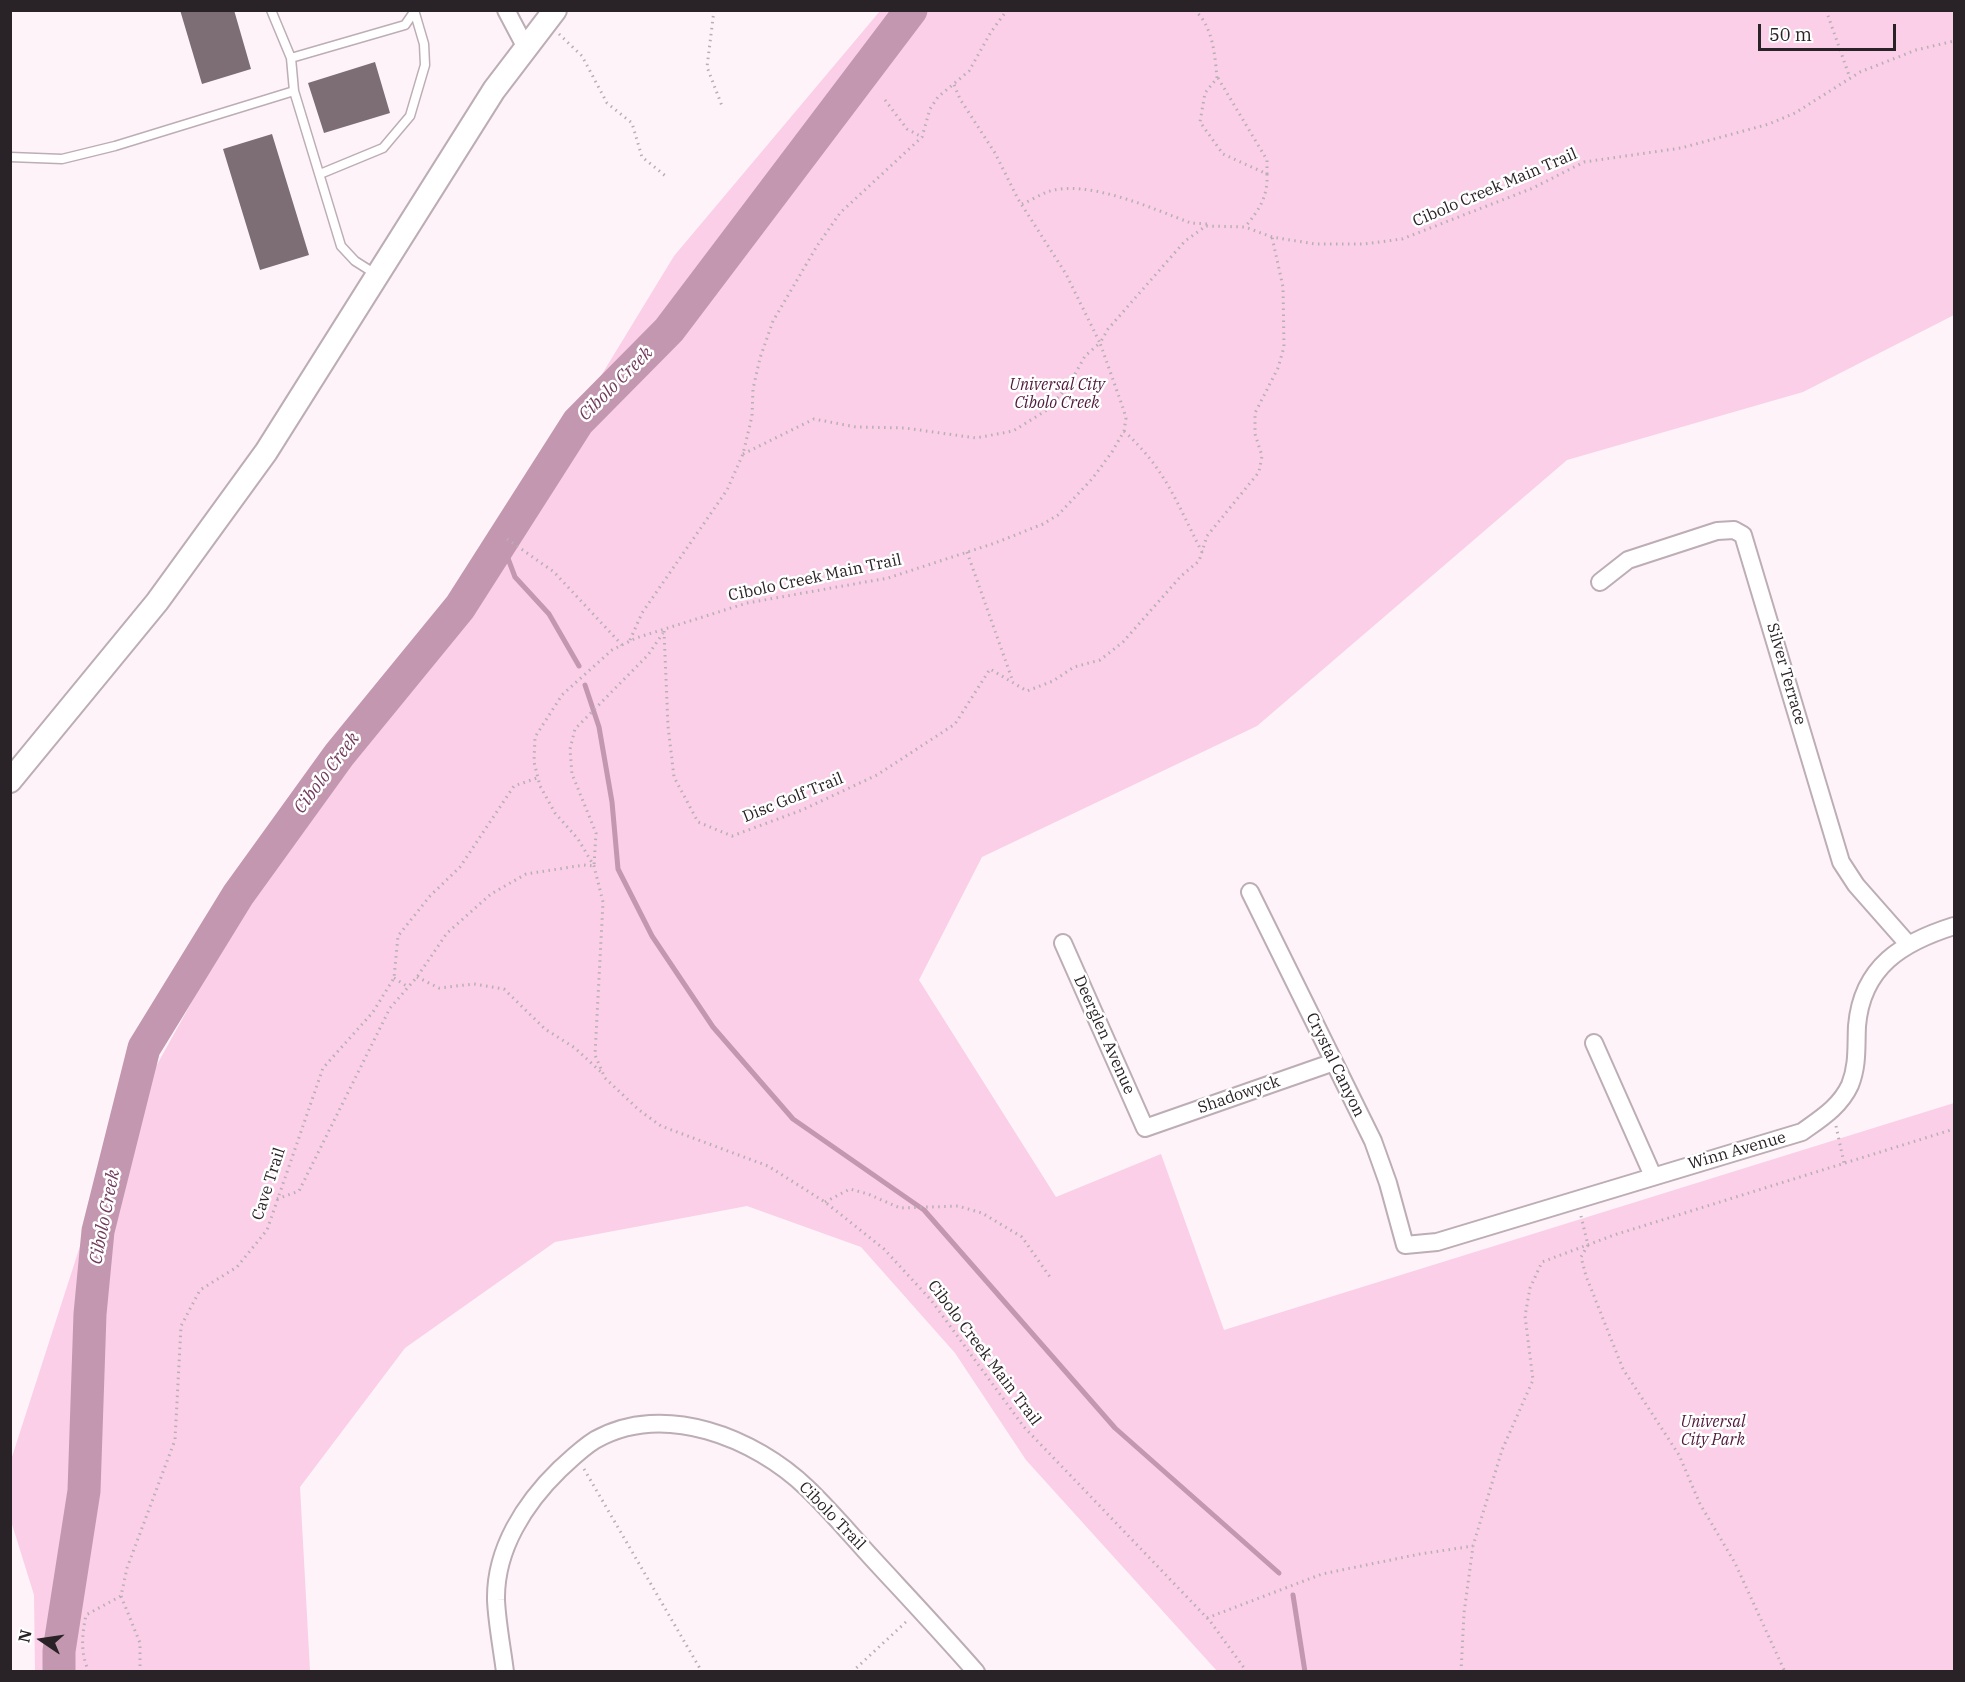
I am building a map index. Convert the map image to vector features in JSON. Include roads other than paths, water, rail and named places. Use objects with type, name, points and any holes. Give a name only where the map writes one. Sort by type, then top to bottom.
[{"type":"main road","points":[[10,780],[157,602],[266,452],[494,90],[525,46],[551,15]]},
{"type":"street","points":[[506,10],[525,46]]},
{"type":"street","name":"Silver Terrace","points":[[1599,582],[1628,560],[1717,531],[1734,530],[1743,535],[1841,862],[1856,885],[1908,944]]},
{"type":"street","name":"Crystal Canyon","points":[[1250,892],[1372,1141],[1388,1183],[1404,1245]]},
{"type":"street","name":"Winn Avenue","points":[[1404,1245],[1437,1242],[1802,1132],[1833,1110],[1850,1086],[1855,1067],[1859,1008],[1870,981],[1888,959],[1920,936],[1954,926]]},
{"type":"street","name":"Deerglen Avenue","points":[[1063,943],[1145,1128]]},
{"type":"street","points":[[1594,1043],[1653,1176]]},
{"type":"street","name":"Shadowyck","points":[[1145,1128],[1334,1062]]},
{"type":"street","name":"Cibolo Trail","points":[[506,1671],[496,1599],[504,1555],[519,1518],[546,1482],[575,1455],[596,1440],[624,1430],[662,1424],[705,1428],[734,1440],[772,1461],[807,1487],[976,1671]]},
{"type":"lane","points":[[271,10],[291,58],[294,91],[341,246],[355,261],[377,275]]},
{"type":"lane","points":[[291,58],[405,25],[414,11]]},
{"type":"lane","points":[[320,174],[383,147],[410,116],[425,64],[423,44],[414,11]]},
{"type":"lane","points":[[10,157],[62,159],[115,146],[294,91]]},
{"type":"waterway","name":"Cibolo Creek","points":[[59,1672],[59,1651],[84,1491],[90,1314],[98,1231],[144,1048],[238,895],[339,755],[460,607],[578,422],[669,330],[911,10]]},
{"type":"waterway","points":[[501,540],[515,577],[549,614],[579,666]]},
{"type":"waterway","points":[[585,685],[599,727],[612,802],[618,869],[652,936],[713,1027],[793,1119],[924,1210],[1115,1428],[1279,1573]]},
{"type":"waterway","points":[[1293,1595],[1305,1672]]},
{"type":"park label","name":"Universal City Cibolo Creek","points":[[1057,394]]},
{"type":"park label","name":"Universal City Park","points":[[1713,1431]]}]
